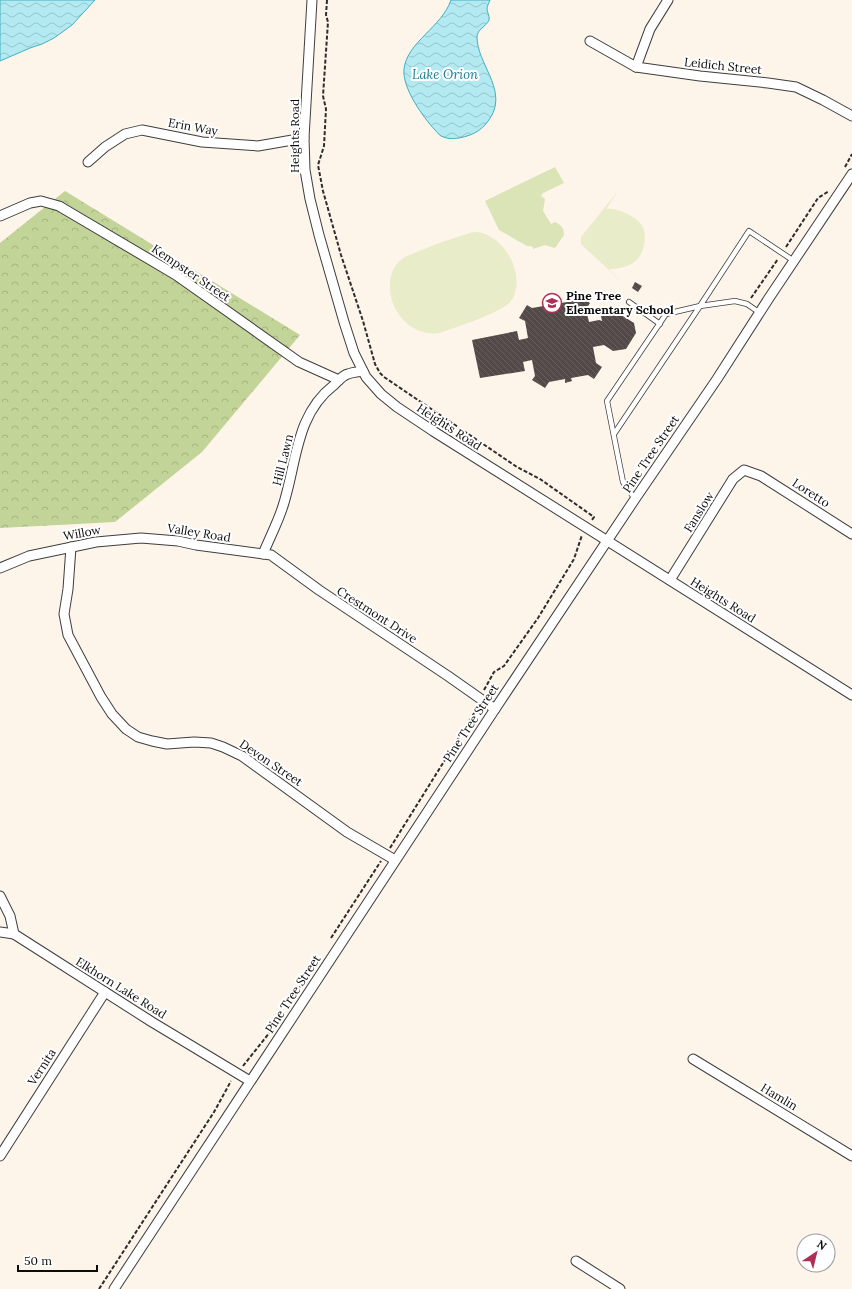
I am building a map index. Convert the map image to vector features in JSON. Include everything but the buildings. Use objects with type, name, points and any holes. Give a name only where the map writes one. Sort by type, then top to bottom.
[{"type":"street","name":"Heights Road","points":[[312,0],[304,138],[305,171],[314,213],[344,322],[354,353],[366,377],[381,394],[397,408],[852,695]]},
{"type":"street","points":[[636,67],[650,28],[668,0]]},
{"type":"street","name":"Leidich Street","points":[[590,41],[636,67],[796,87],[852,116]]},
{"type":"street","name":"Erin Way","points":[[88,162],[105,147],[125,134],[142,130],[202,142],[258,146],[304,138]]},
{"type":"street","name":"Pine Tree Street","points":[[114,1289],[395,860],[635,499],[717,379],[852,174]]},
{"type":"street","name":"Kempster Street","points":[[0,216],[41,201],[59,206],[176,275],[299,362],[339,380]]},
{"type":"street","points":[[339,380],[347,374],[363,371]]},
{"type":"street","name":"Hill Lawn","points":[[263,554],[284,505],[295,452],[305,423],[312,408],[323,394],[339,380]]},
{"type":"street","name":"Fanslow","points":[[670,580],[733,479],[744,470],[756,474]]},
{"type":"street","name":"Loretto","points":[[756,474],[788,492],[852,534]]},
{"type":"street","name":"Willow","points":[[0,568],[29,556],[70,547],[96,542],[152,538]]},
{"type":"street","name":"Valley Road","points":[[152,538],[243,552]]},
{"type":"street","name":"Devon Street","points":[[70,547],[68,589],[64,614],[68,635],[101,697],[112,714],[126,729],[138,737],[152,741],[167,744],[194,742],[211,743],[242,756],[347,832],[395,860]]},
{"type":"street","name":"Crestmont Drive","points":[[243,552],[271,555],[319,590],[495,709]]},
{"type":"street","points":[[0,896],[10,916],[14,934],[0,932]]},
{"type":"street","name":"Elkhorn Lake Road","points":[[14,934],[152,1022],[250,1081]]},
{"type":"street","name":"Vernita","points":[[0,1156],[105,992]]},
{"type":"street","name":"Hamlin","points":[[694,1059],[852,1156]]},
{"type":"street","points":[[576,1261],[620,1289]]},
{"type":"lane","points":[[614,434],[749,231],[794,262]]},
{"type":"lane","points":[[635,499],[623,482],[607,401],[666,314],[700,306],[735,301],[747,304],[760,313]]},
{"type":"lane","points":[[629,302],[660,324]]},
{"type":"path","points":[[327,0],[326,15],[328,22],[323,96],[326,109],[324,146],[318,165],[341,255],[377,369],[384,377],[517,467],[540,479],[594,517],[581,537],[574,559],[538,618],[504,666],[494,672],[485,688],[478,707],[331,939]]},
{"type":"path","points":[[842,171],[852,154]]},
{"type":"path","points":[[747,304],[782,254],[818,198],[831,189]]},
{"type":"path","points":[[286,1007],[306,976]]},
{"type":"path","points":[[99,1289],[214,1112],[225,1090],[274,1026]]},
{"type":"green space","points":[[555,167],[564,183],[543,193],[541,196],[545,199],[543,211],[551,224],[555,222],[561,226],[564,235],[555,248],[545,245],[533,249],[533,247],[527,246],[499,230],[485,201]]},
{"type":"green space","points":[[65,191],[300,335],[202,452],[115,522],[0,528],[0,243]]},
{"type":"green space","points":[[618,191],[606,209],[617,210],[633,217],[641,224],[645,234],[644,245],[637,260],[624,267],[609,269],[624,284],[581,244],[581,237]]},
{"type":"green space","points":[[473,232],[484,234],[494,239],[503,247],[510,257],[516,280],[515,291],[511,301],[489,315],[439,333],[423,332],[410,326],[400,316],[393,303],[390,289],[391,276],[396,264],[407,256]]},
{"type":"water","points":[[0,0],[95,0],[72,25],[54,38],[0,61]]},
{"type":"water","name":"Lake Orion","points":[[451,0],[490,0],[487,9],[489,20],[478,32],[477,37],[478,47],[496,95],[492,115],[482,128],[470,135],[452,139],[441,136],[419,110],[406,85],[404,77],[404,69],[411,51],[447,10]]},
{"type":"place","name":"Pine Tree Elementary School","points":[[552,303]]}]
